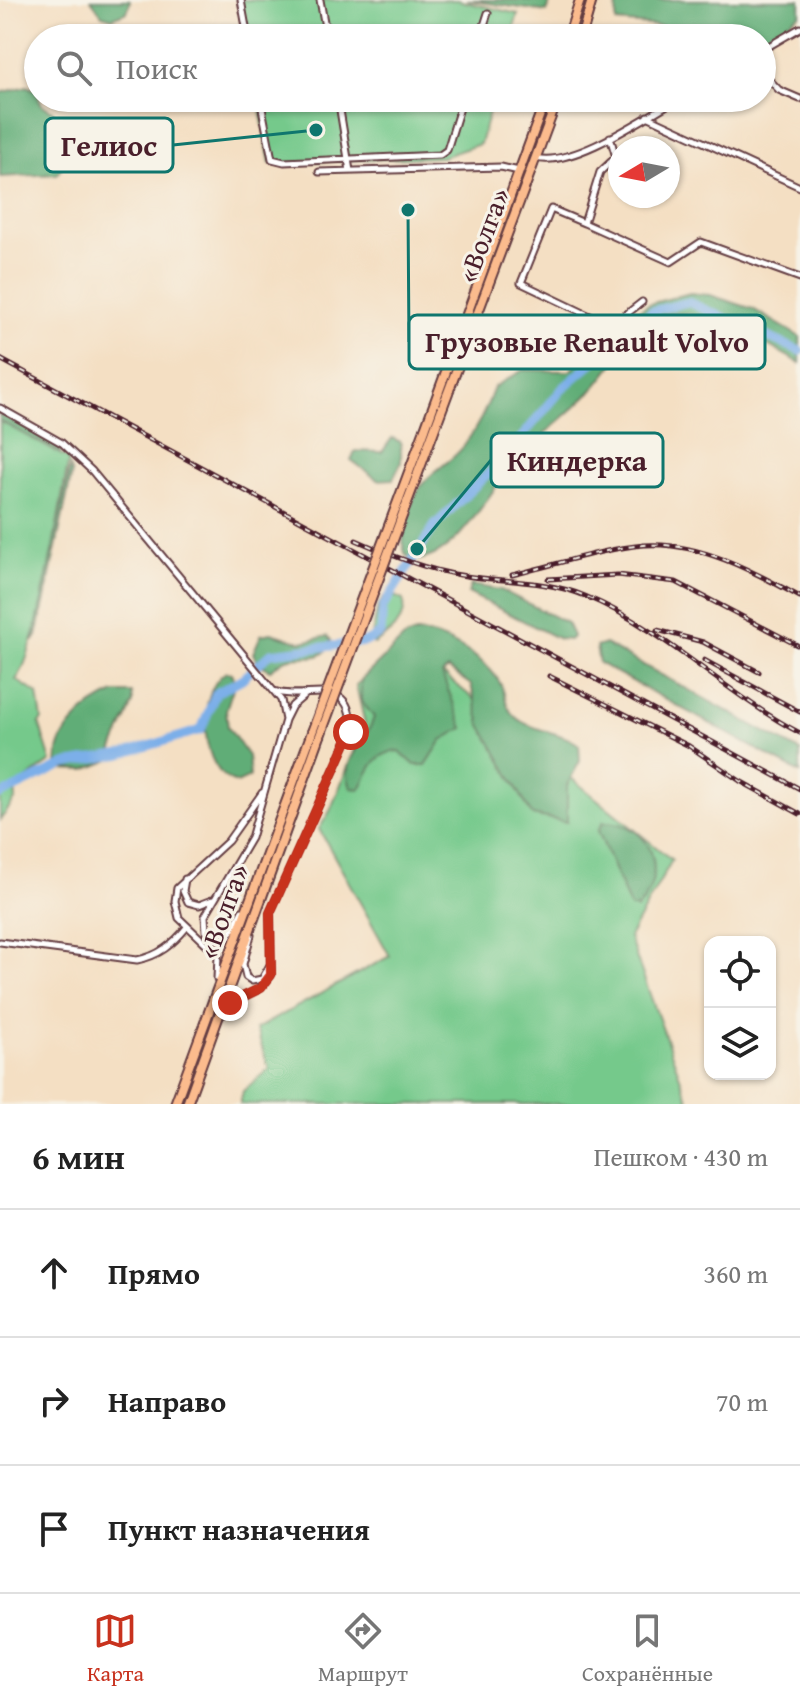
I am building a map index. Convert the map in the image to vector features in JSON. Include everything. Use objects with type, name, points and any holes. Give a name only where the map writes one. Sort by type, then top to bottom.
[{"type":"highway","points":[[572,24],[580,0]]},
{"type":"highway","points":[[585,24],[592,0]]},
{"type":"highway","name":"«Волга»","points":[[429,431],[541,112]]},
{"type":"highway","name":"«Волга»","points":[[429,431],[553,112]]},
{"type":"highway","points":[[316,734],[429,431]]},
{"type":"highway","name":"«Волга»","points":[[175,1104],[316,734]]},
{"type":"highway","name":"«Волга»","points":[[187,1104],[316,734]]},
{"type":"street","points":[[241,0],[245,24]]},
{"type":"street","points":[[320,0],[324,24]]},
{"type":"street","points":[[484,24],[488,13]]},
{"type":"street","points":[[776,42],[800,28]]},
{"type":"street","points":[[776,87],[800,99]]},
{"type":"street","points":[[263,112],[273,161],[443,154],[458,112]]},
{"type":"street","points":[[341,112],[350,171]]},
{"type":"street","points":[[612,136],[654,112]]},
{"type":"street","points":[[647,116],[800,187]]},
{"type":"street","points":[[536,158],[550,161],[608,138]]},
{"type":"street","points":[[584,223],[600,172],[608,164]]},
{"type":"street","points":[[319,172],[501,167],[519,171]]},
{"type":"street","points":[[642,302],[611,326],[521,283],[551,209],[671,262],[701,242],[800,278]]},
{"type":"street","points":[[0,408],[62,443],[80,459],[274,691],[283,703],[285,720]]},
{"type":"street","points":[[208,1048],[230,1003],[261,988],[268,980],[273,965],[270,913],[351,732],[349,712],[341,698],[323,691],[286,695],[274,691]]},
{"type":"street","points":[[253,893],[233,932],[217,939],[209,935],[204,921],[244,854],[285,720],[292,706],[308,693]]},
{"type":"street","points":[[207,1018],[220,964],[214,949],[179,918],[175,901],[177,888],[186,876],[228,841],[264,789]]},
{"type":"street","points":[[186,876],[183,891],[191,903],[208,903],[218,894]]},
{"type":"street","points":[[0,942],[137,960],[153,957],[171,945],[187,927]]},
{"type":"street","points":[[251,927],[243,964],[246,977],[257,981],[265,976],[271,952]]},
{"type":"green space","points":[[91,0],[130,2],[127,12],[112,18],[102,15]]},
{"type":"green space","points":[[239,0],[457,0],[518,14],[515,24],[244,24]]},
{"type":"green space","points":[[467,0],[551,0],[547,12]]},
{"type":"green space","points":[[617,0],[800,0],[800,14],[776,31],[776,24],[616,22]]},
{"type":"green space","points":[[24,87],[24,112],[53,112],[53,118],[60,123],[64,135],[58,140],[66,145],[57,174],[0,177],[0,93]]},
{"type":"green space","points":[[261,112],[489,112],[480,144],[442,157],[270,163]]},
{"type":"green space","points":[[690,293],[710,295],[753,309],[800,337],[800,363],[715,321],[679,313],[663,315],[646,326],[597,385],[516,461],[458,536],[429,557],[413,560],[406,555],[405,527],[416,495],[426,480],[463,447],[481,418],[494,387],[523,370],[570,371],[628,317],[649,304]]},
{"type":"green space","points":[[0,414],[62,449],[60,453],[0,421]]},
{"type":"green space","points":[[0,421],[69,459],[40,610],[24,665],[16,680],[38,694],[42,720],[39,723],[51,761],[15,787],[16,799],[0,820]]},
{"type":"green space","points":[[392,438],[401,442],[401,463],[393,479],[378,480],[351,460],[355,451],[382,452]]},
{"type":"green space","points":[[70,467],[72,473],[37,636],[33,642]]},
{"type":"green space","points":[[471,585],[501,590],[567,623],[573,636],[569,640],[559,639],[468,593]]},
{"type":"green space","points":[[394,596],[403,600],[404,613],[392,630],[374,644],[371,641],[378,606],[384,598]]},
{"type":"green space","points":[[271,633],[302,642],[327,636],[331,640],[324,653],[287,659],[270,670],[257,662],[253,653],[261,635]]},
{"type":"green space","points":[[416,633],[439,637],[474,656],[500,683],[509,709],[517,719],[579,745],[580,761],[567,785],[567,822],[532,815],[481,725],[471,685],[448,669],[442,674],[463,728],[442,740],[426,765],[415,765],[399,751],[391,752],[378,758],[360,789],[351,788],[348,768],[374,717],[361,701],[361,680],[405,637]]},
{"type":"green space","points":[[405,643],[672,860],[629,937],[690,1104],[240,1104],[243,1091],[269,1069],[256,1029],[390,956],[319,829],[330,811],[365,724],[356,685]]},
{"type":"green space","points":[[605,644],[800,751],[800,773],[599,663],[596,647]]},
{"type":"green space","points":[[226,672],[231,673],[235,682],[226,710],[228,727],[248,756],[250,777],[237,783],[224,776],[215,765],[206,731],[209,696]]},
{"type":"green space","points":[[115,693],[132,693],[133,703],[108,761],[85,770],[58,769],[60,744],[73,722],[93,705]]},
{"type":"green space","points":[[603,822],[620,824],[634,831],[645,840],[651,852],[654,866],[652,881],[637,909],[630,907],[598,831]]},
{"type":"waterway","points":[[13,789],[65,764],[122,754],[201,730],[216,693],[242,679],[271,653],[366,642],[381,633],[383,607],[435,525],[505,457],[563,388],[652,311],[688,302],[800,351]]},
{"type":"waterway","points":[[0,795],[9,791]]},
{"type":"railway","points":[[0,359],[800,789]]},
{"type":"railway","points":[[356,540],[438,570],[541,584],[585,596],[642,626],[772,717],[800,733]]},
{"type":"railway","points":[[512,575],[611,550],[664,545],[725,560],[800,597]]},
{"type":"railway","points":[[548,579],[618,575],[676,582],[797,645]]},
{"type":"railway","points":[[657,630],[703,642],[759,672]]},
{"type":"railway","points":[[704,660],[800,712]]},
{"type":"railway","points":[[549,676],[689,746],[740,781],[800,814]]},
{"type":"place","name":"Гелиос","points":[[316,130]]},
{"type":"place","name":"Грузовые Renault Volvo","points":[[408,210]]},
{"type":"place","name":"Киндерка","points":[[417,549]]},
{"type":"route","points":[[230,1003],[261,988],[271,975],[270,913],[351,732]]}]
